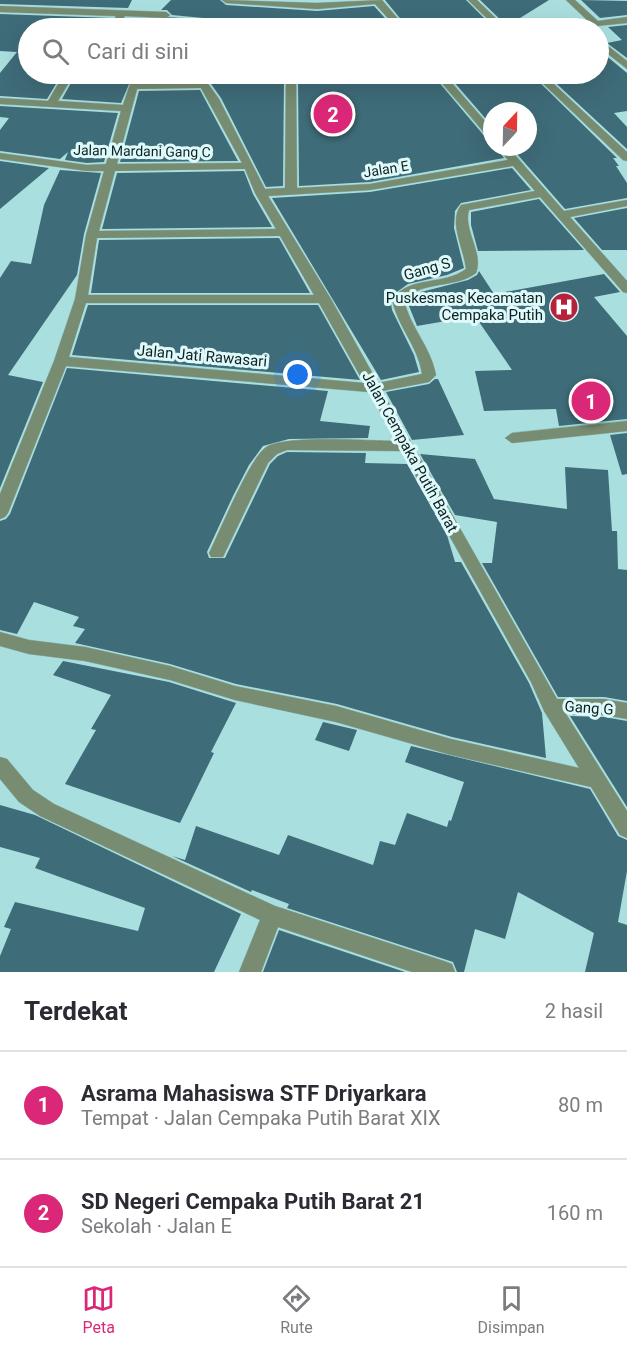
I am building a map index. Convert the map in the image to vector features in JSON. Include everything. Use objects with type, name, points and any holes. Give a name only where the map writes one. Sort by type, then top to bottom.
[{"type":"street","points":[[226,0],[326,6],[377,1],[392,18]]},
{"type":"street","points":[[472,0],[491,18]]},
{"type":"street","points":[[570,0],[590,18]]},
{"type":"street","points":[[3,9],[123,12],[167,18]]},
{"type":"street","points":[[119,18],[123,12]]},
{"type":"street","points":[[609,22],[627,20]]},
{"type":"street","points":[[609,50],[627,66]]},
{"type":"street","points":[[52,103],[63,84]]},
{"type":"street","points":[[0,513],[61,361],[81,299],[92,235],[133,86],[152,84]]},
{"type":"street","name":"Jalan Cempaka Putih Barat","points":[[204,84],[214,99],[261,194],[325,299],[405,446],[538,678],[550,706],[598,780],[618,800],[627,829]]},
{"type":"street","points":[[291,84],[291,191]]},
{"type":"street","points":[[448,84],[483,125]]},
{"type":"street","points":[[549,84],[627,158]]},
{"type":"street","points":[[0,101],[128,108]]},
{"type":"street","name":"Jalan Mardani Gang C","points":[[0,156],[87,168],[249,166]]},
{"type":"street","points":[[510,156],[627,290]]},
{"type":"street","name":"Jalan E","points":[[261,194],[370,187],[515,162]]},
{"type":"street","name":"Gang S","points":[[428,368],[417,339],[399,307],[398,299],[408,289],[458,278],[472,270],[472,260],[461,220],[465,207],[541,193]]},
{"type":"street","points":[[560,215],[627,203]]},
{"type":"street","points":[[92,235],[284,232]]},
{"type":"street","points":[[81,299],[325,299]]},
{"type":"street","name":"Jalan Jati Rawasari","points":[[61,361],[375,388],[424,379],[429,375],[428,368]]},
{"type":"street","points":[[513,438],[627,426]]},
{"type":"street","points":[[217,553],[261,463],[274,447],[287,445],[405,446]]},
{"type":"street","points":[[0,639],[29,647],[85,654],[170,673],[235,693],[336,714],[451,747],[598,780]]},
{"type":"street","name":"Gang G","points":[[550,706],[604,707],[627,711]]},
{"type":"street","points":[[0,765],[26,796],[47,810],[272,915],[444,972]]},
{"type":"street","points":[[250,972],[272,915]]},
{"type":"building","points":[[0,0],[132,0],[128,8],[0,4]]},
{"type":"building","points":[[171,0],[220,0],[226,5],[317,11],[374,6],[385,18],[203,18],[172,15],[167,10],[161,10]]},
{"type":"building","points":[[385,0],[466,0],[484,18],[400,18]]},
{"type":"building","points":[[480,0],[549,0],[520,18],[499,18]]},
{"type":"building","points":[[581,0],[627,1],[627,15],[600,18]]},
{"type":"building","points":[[0,14],[112,18],[18,18],[18,84],[56,84],[47,99],[0,96],[0,73],[17,52],[0,51]]},
{"type":"building","points":[[627,25],[627,58],[609,44],[622,40],[609,27]]},
{"type":"building","points":[[609,58],[627,73],[627,111],[614,113],[627,127],[627,149],[557,84],[609,84]]},
{"type":"building","points":[[70,84],[129,84],[121,103],[62,99]]},
{"type":"building","points":[[211,84],[284,84],[283,186],[266,187],[221,98]]},
{"type":"building","points":[[298,84],[440,84],[483,134],[483,156],[502,156],[504,158],[370,182],[299,186]]},
{"type":"building","points":[[456,84],[541,84],[617,158],[613,158],[627,183],[627,198],[565,209],[519,156],[537,156],[537,102],[483,102],[483,116]]},
{"type":"building","points":[[200,90],[238,161],[120,162],[139,91]]},
{"type":"building","points":[[0,106],[118,113],[104,162],[87,163],[65,160],[68,152],[60,159],[0,151],[0,130],[9,118],[0,117]]},
{"type":"building","points":[[0,161],[49,168],[0,209]]},
{"type":"building","points":[[512,168],[531,190],[461,203],[455,211],[454,228],[464,268],[447,275],[408,284],[390,297],[392,310],[414,355],[419,372],[381,380],[272,198],[370,192]]},
{"type":"building","points":[[60,170],[101,173],[84,234],[77,275],[8,375],[43,382],[0,488],[0,278],[11,261],[31,264],[44,205]]},
{"type":"building","points":[[244,171],[253,194],[272,227],[102,229],[117,173]]},
{"type":"building","points":[[539,199],[584,250],[478,251],[471,225],[471,212]]},
{"type":"building","points":[[627,208],[627,250],[602,250],[574,218]]},
{"type":"building","points":[[279,238],[310,293],[91,293],[99,240]]},
{"type":"building","points":[[479,271],[494,294],[604,274],[620,292],[594,297],[627,336],[627,419],[559,426],[556,409],[484,411],[475,371],[512,370],[475,316],[417,326],[407,301],[421,292],[468,280],[477,275]]},
{"type":"building","points":[[88,305],[318,305],[360,380],[72,355]]},
{"type":"building","points":[[67,368],[328,391],[320,421],[370,426],[368,438],[289,439],[263,446],[249,465],[233,496],[207,552],[209,558],[225,558],[270,464],[278,456],[287,452],[366,453],[365,463],[407,464],[447,535],[455,562],[461,562],[529,683],[542,713],[546,758],[452,737],[337,704],[236,684],[170,664],[75,643],[85,629],[73,626],[79,617],[34,602],[17,634],[0,630],[0,521],[6,519],[10,514]]},
{"type":"building","points":[[438,379],[464,435],[412,440],[386,392],[429,384]]},
{"type":"building","points":[[627,433],[627,474],[622,475],[610,435]]},
{"type":"building","points":[[420,454],[475,459],[494,499],[567,509],[565,467],[608,470],[612,531],[617,531],[618,569],[627,570],[627,701],[604,697],[558,697],[482,563],[492,563],[497,522],[455,515]]},
{"type":"building","points":[[63,661],[169,682],[236,703],[211,752],[214,753],[180,823],[65,784],[96,730],[91,729],[111,695],[53,675]]},
{"type":"building","points":[[570,716],[604,717],[627,721],[627,807]]},
{"type":"building","points":[[323,722],[357,730],[349,751],[315,740]]},
{"type":"building","points":[[411,746],[590,789],[618,836],[627,840],[627,871],[618,922],[627,925],[627,972],[585,972],[594,933],[518,892],[505,939],[475,929],[464,972],[457,972],[453,962],[287,908],[289,904],[252,890],[251,892],[172,856],[185,860],[196,826],[279,855],[288,835],[373,865],[380,841],[395,845],[407,813],[447,827],[464,782],[405,762]]},
{"type":"building","points":[[0,805],[35,815],[241,914],[214,972],[0,972],[0,956],[11,929],[4,927],[15,902],[138,931],[145,908],[35,868],[40,858],[0,847]]},
{"type":"building","points":[[279,930],[405,972],[263,972]]},
{"type":"place","name":"SD Negeri Cempaka Putih Barat 21","points":[[333,114]]},
{"type":"place","name":"Puskesmas Kecamatan Cempaka Putih","points":[[564,307]]},
{"type":"place","name":"Asrama Mahasiswa STF Driyarkara","points":[[591,401]]}]
